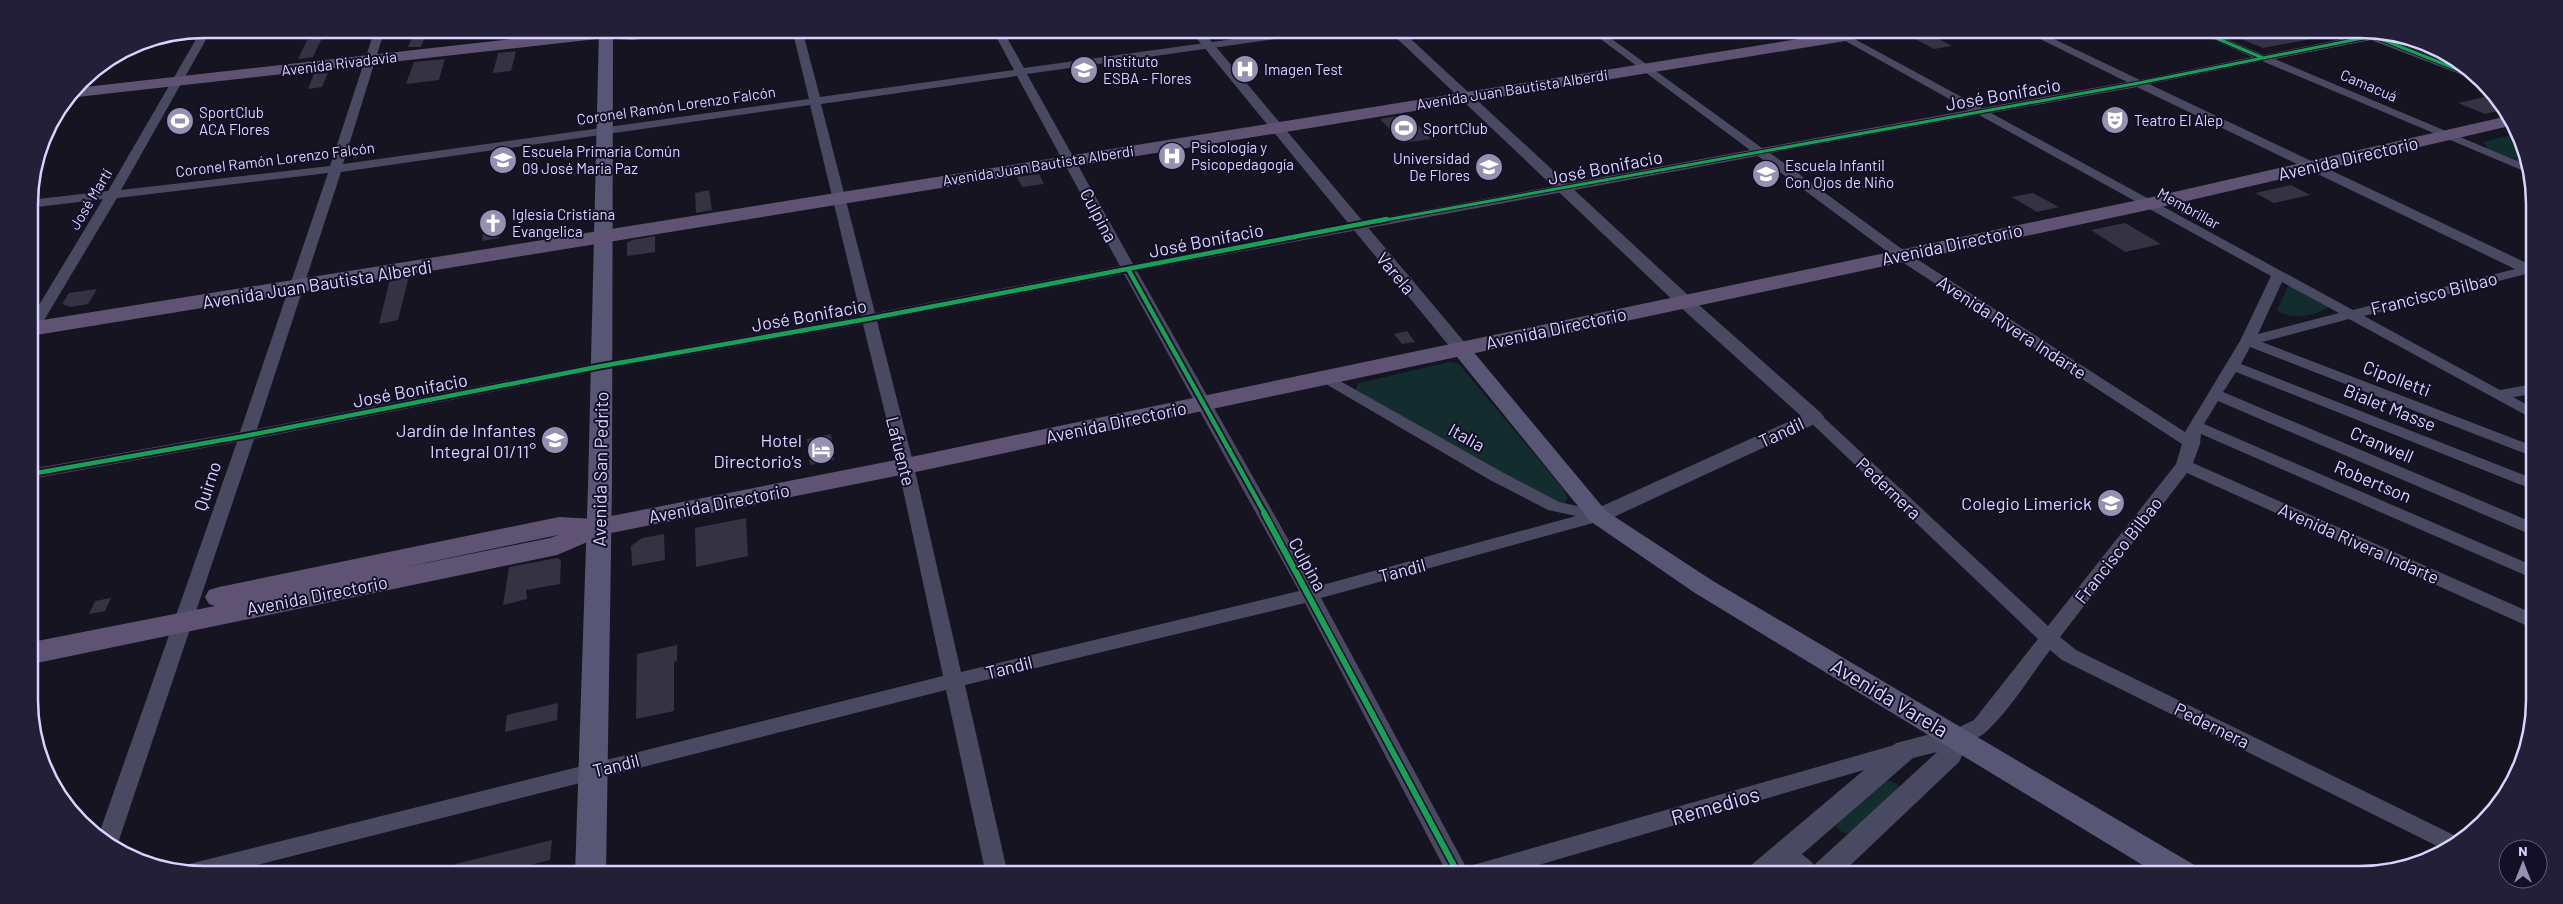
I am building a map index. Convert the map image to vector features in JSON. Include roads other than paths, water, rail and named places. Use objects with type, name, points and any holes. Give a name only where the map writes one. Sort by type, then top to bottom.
[{"type":"main road","name":"Avenida Rivadavia","points":[[80,93],[545,38]]},
{"type":"main road","name":"Avenida San Pedrito","points":[[590,866],[599,527],[605,132],[611,38]]},
{"type":"main road","name":"Avenida Juan Bautista Alberdi","points":[[38,325],[299,281],[574,242],[603,235],[1645,68],[1804,38]]},
{"type":"main road","name":"Avenida Directorio","points":[[38,651],[186,612],[559,526],[599,527],[906,466],[1901,254],[2148,204],[2504,123]]},
{"type":"main road","name":"Varela","points":[[1460,348],[1598,516]]},
{"type":"main road","name":"Avenida Varela","points":[[1598,516],[1704,586],[2170,866]]},
{"type":"main road","name":"Avenida Directorio","points":[[38,635],[186,612]]},
{"type":"street","name":"José Martí","points":[[38,316],[112,195],[202,38]]},
{"type":"street","name":"Quirno","points":[[109,837],[299,281],[377,38]]},
{"type":"street","name":"Lafuente","points":[[799,38],[867,319],[906,466],[995,866]]},
{"type":"street","name":"Culpina","points":[[1002,38],[1202,403],[1310,595],[1454,866]]},
{"type":"street","name":"Varela","points":[[1203,38],[1274,127],[1460,348]]},
{"type":"street","name":"Coronel Ramón Lorenzo Falcón","points":[[38,203],[335,170],[1260,38]]},
{"type":"street","name":"Pedernera","points":[[1403,38],[2069,655],[2447,841]]},
{"type":"street","name":"Avenida Rivera Indarte","points":[[1604,38],[1758,152],[1901,254],[2192,444]]},
{"type":"street","name":"Membrillar","points":[[1847,38],[2526,410]]},
{"type":"street","points":[[2044,38],[2526,268]]},
{"type":"street","name":"Camacuá","points":[[2216,38],[2521,166]]},
{"type":"street","name":"José Bonifacio","points":[[38,473],[245,436],[602,366],[867,319],[1356,225],[2139,83],[2362,38]]},
{"type":"street","points":[[2381,39],[2458,70]]},
{"type":"street","name":"Francisco Bilbao","points":[[2247,341],[2526,271]]},
{"type":"street","name":"Francisco Bilbao","points":[[1958,737],[1980,725],[2184,465],[2192,444],[2195,426],[2247,341],[2278,275]]},
{"type":"street","name":"Cipolletti","points":[[2247,341],[2526,449]]},
{"type":"street","name":"Bialet Masse","points":[[2231,365],[2526,482]]},
{"type":"street","name":"Italia","points":[[1324,377],[1488,472],[1554,506],[1598,516]]},
{"type":"street","points":[[2498,394],[2526,390]]},
{"type":"street","name":"Cranwell","points":[[2214,394],[2526,527]]},
{"type":"street","name":"Tandil","points":[[217,866],[953,681],[1310,595],[1598,516],[1814,417]]},
{"type":"street","name":"Robertson","points":[[2195,426],[2526,570]]},
{"type":"street","name":"Avenida Rivera Indarte","points":[[2184,465],[2526,618]]},
{"type":"street","points":[[1832,866],[1950,756],[1958,737]]},
{"type":"street","name":"Remedios","points":[[1503,866],[1905,750],[1958,737]]},
{"type":"street","points":[[1770,866],[1905,750]]},
{"type":"street","points":[[1784,854],[1799,866]]},
{"type":"place","name":"Imagen Test","points":[[1245,69]]},
{"type":"place","name":"Instituto ESBA - Flores","points":[[1084,70]]},
{"type":"place","name":"Teatro El Alep","points":[[2115,120]]},
{"type":"place","name":"SportClub ACA Flores","points":[[180,121]]},
{"type":"place","name":"SportClub","points":[[1404,128]]},
{"type":"place","name":"Psicología y Psicopedagogía","points":[[1172,156]]},
{"type":"place","name":"Escuela Primaria Común 09 José Maria Paz","points":[[503,160]]},
{"type":"place","name":"Universidad De Flores","points":[[1489,167]]},
{"type":"place","name":"Escuela Infantil Con Ojos de Niño","points":[[1766,174]]},
{"type":"place","name":"Iglesia Cristiana Evangelica","points":[[493,223]]},
{"type":"place","name":"Jardín de Infantes Integral 01/11°","points":[[555,440]]},
{"type":"place","name":"Hotel Directorio's","points":[[821,450]]},
{"type":"place","name":"Colegio Limerick","points":[[2111,503]]}]
